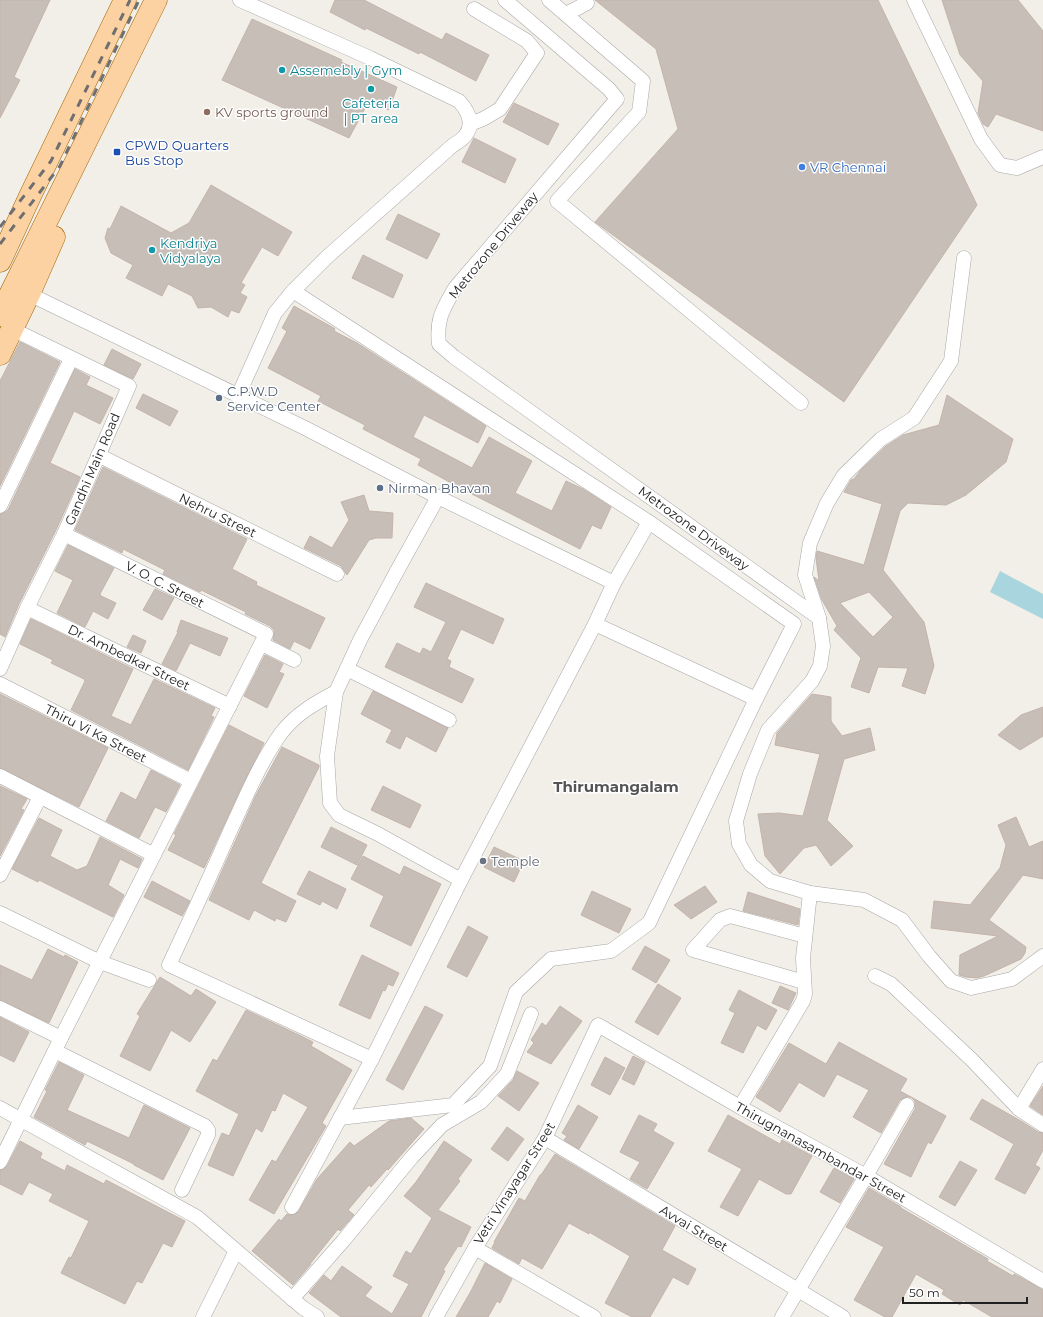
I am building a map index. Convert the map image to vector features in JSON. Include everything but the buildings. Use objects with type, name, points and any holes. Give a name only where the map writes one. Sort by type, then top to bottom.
[{"type":"main road","points":[[0,261],[125,0]]},
{"type":"main road","points":[[0,354],[6,322],[58,197],[156,0]]},
{"type":"main road","points":[[0,236],[16,202],[31,194]]},
{"type":"main road","points":[[6,322],[29,294],[64,214],[58,197]]},
{"type":"street","points":[[238,396],[275,313],[293,291],[327,257],[465,136],[470,124],[468,111],[459,101],[370,58],[240,0]]},
{"type":"street","name":"Metrozone Driveway","points":[[505,0],[609,89],[617,98],[455,288],[441,313],[438,332],[439,344],[454,357],[819,618]]},
{"type":"street","points":[[549,0],[643,81],[639,112],[557,201],[801,403]]},
{"type":"street","points":[[914,0],[981,139],[1000,165],[1017,168],[1043,157]]},
{"type":"street","points":[[566,14],[587,3]]},
{"type":"street","points":[[470,124],[483,119],[500,109],[537,53],[527,41],[474,9]]},
{"type":"street","points":[[964,258],[951,361],[914,418],[881,439],[844,474],[827,503],[810,543],[805,575],[819,618],[823,646],[820,666],[812,682],[768,730],[750,774],[736,821],[739,844],[751,865],[770,881],[810,893],[864,900],[902,920],[929,956],[951,981],[971,988],[1012,979],[1043,956]]},
{"type":"street","points":[[293,291],[649,522],[794,624],[756,699],[648,923],[611,950],[551,959],[516,992],[490,1066],[453,1105],[340,1118]]},
{"type":"street","points":[[29,294],[305,428],[438,497],[614,583]]},
{"type":"street","name":"Gandhi Main Road","points":[[0,669],[27,608],[64,534],[129,386],[71,358],[6,322]]},
{"type":"street","points":[[0,506],[71,358]]},
{"type":"street","name":"Nehru Street","points":[[98,455],[337,574]]},
{"type":"street","points":[[438,497],[396,571],[336,692],[327,756],[330,803],[339,816],[378,834],[461,880]]},
{"type":"street","points":[[292,1207],[372,1059],[461,880],[595,624],[614,583],[649,522]]},
{"type":"street","name":"V. O. C. Street","points":[[64,534],[264,639],[294,660]]},
{"type":"street","name":"Dr. Ambedkar Street","points":[[27,608],[230,706]]},
{"type":"street","points":[[595,624],[756,699]]},
{"type":"street","points":[[0,1162],[61,1038],[264,639]]},
{"type":"street","points":[[347,669],[449,720]]},
{"type":"street","name":"Thiru Vi Ka Street","points":[[0,684],[192,781]]},
{"type":"street","points":[[336,692],[310,706],[298,716],[283,731],[268,753],[169,965],[372,1059]]},
{"type":"street","points":[[0,776],[154,855]]},
{"type":"street","points":[[0,875],[40,797]]},
{"type":"street","points":[[740,1107],[803,1001],[805,994],[803,958],[810,893]]},
{"type":"street","points":[[0,914],[100,962],[149,980]]},
{"type":"street","points":[[804,982],[693,950],[720,920],[730,916],[805,936]]},
{"type":"street","points":[[875,976],[891,984],[972,1060],[1019,1109],[1043,1125]]},
{"type":"street","points":[[0,1008],[61,1038]]},
{"type":"street","points":[[292,1299],[343,1241],[412,1157],[442,1125],[481,1102],[507,1074],[531,1014]]},
{"type":"street","name":"Thirugnanasambandar Street","points":[[598,1025],[740,1107],[866,1176],[1043,1281]]},
{"type":"street","name":"Vetri Vinayagar Street","points":[[436,1317],[475,1248],[545,1138],[598,1025]]},
{"type":"street","points":[[55,1052],[205,1126],[208,1130],[208,1135],[182,1190]]},
{"type":"street","points":[[1019,1109],[1043,1069]]},
{"type":"street","points":[[782,1317],[866,1176],[906,1105]]},
{"type":"street","points":[[0,1108],[197,1217],[292,1299],[317,1317]]},
{"type":"street","name":"Avvai Street","points":[[545,1138],[843,1317]]},
{"type":"street","points":[[475,1248],[594,1317]]},
{"type":"street","points":[[203,1317],[236,1251]]},
{"type":"water","points":[[1000,571],[1043,594],[1043,619],[990,592]]},
{"type":"railway","points":[[0,227],[51,161],[130,0]]},
{"type":"railway","points":[[0,244],[60,166],[139,0]]},
{"type":"place","name":"Assemebly | Gym","points":[[282,70]]},
{"type":"place","name":"Cafeteria | PT area","points":[[371,89]]},
{"type":"place","name":"KV sports ground","points":[[207,112]]},
{"type":"place","name":"CPWD Quarters Bus Stop","points":[[117,152]]},
{"type":"place","name":"VR Chennai","points":[[802,167]]},
{"type":"place","name":"Kendriya Vidyalaya","points":[[152,250]]},
{"type":"place","name":"C.P.W.D Service Center","points":[[219,398]]},
{"type":"place","name":"Nirman Bhavan","points":[[380,488]]},
{"type":"place","name":"Temple","points":[[483,861]]},
{"type":"district","name":"Thirumangalam","points":[[616,787]]}]
